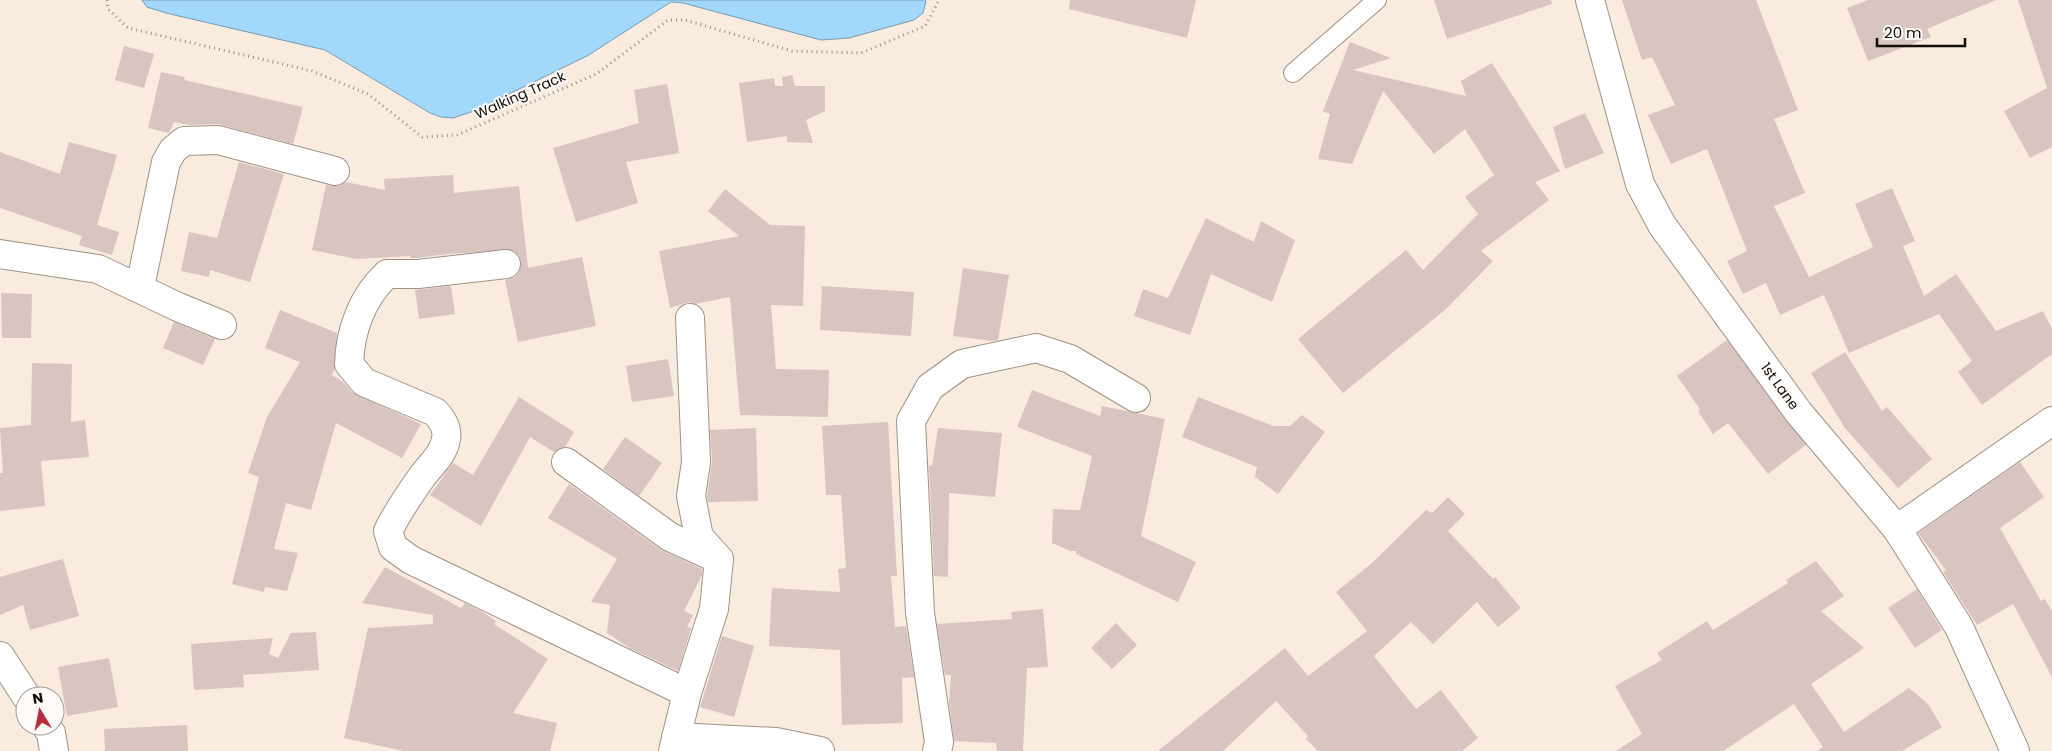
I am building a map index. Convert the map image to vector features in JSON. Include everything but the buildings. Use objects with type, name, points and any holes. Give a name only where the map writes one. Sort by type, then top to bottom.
[{"type":"street","name":"1st Lane","points":[[1590,0],[1640,184],[1662,225],[1799,413],[1897,529],[1959,627],[2015,751]]},
{"type":"street","points":[[140,287],[166,162],[174,150],[184,141],[218,140],[335,171]]},
{"type":"street","points":[[0,254],[98,269],[140,287],[178,307],[222,324]]},
{"type":"street","points":[[506,264],[418,274],[387,274],[372,288],[350,339],[348,364],[364,382],[435,412],[443,421],[446,437],[442,452],[421,477],[388,531],[392,547],[411,560],[687,693]]},
{"type":"street","points":[[690,318],[696,462],[691,496],[699,537],[719,559],[714,609],[687,693],[674,744],[776,742],[820,751]]},
{"type":"street","points":[[937,751],[939,742],[920,613],[912,421],[930,387],[962,364],[1036,348],[1070,360],[1136,398]]},
{"type":"street","points":[[1897,529],[2052,421]]},
{"type":"street","points":[[566,462],[670,537],[719,559]]},
{"type":"street","points":[[0,656],[20,686]]},
{"type":"street","points":[[52,736],[54,751]]},
{"type":"lane","points":[[1293,73],[1377,0]]},
{"type":"path","name":"Walking Track","points":[[107,0],[108,9],[128,28],[312,72],[368,94],[422,137],[457,135],[596,74],[668,20],[685,20],[792,51],[861,53],[925,26],[939,0]]},
{"type":"water","points":[[142,0],[926,1],[923,13],[914,20],[849,38],[821,40],[683,3],[671,2],[587,56],[474,111],[453,118],[441,117],[430,113],[325,50],[166,13],[147,7]]}]
